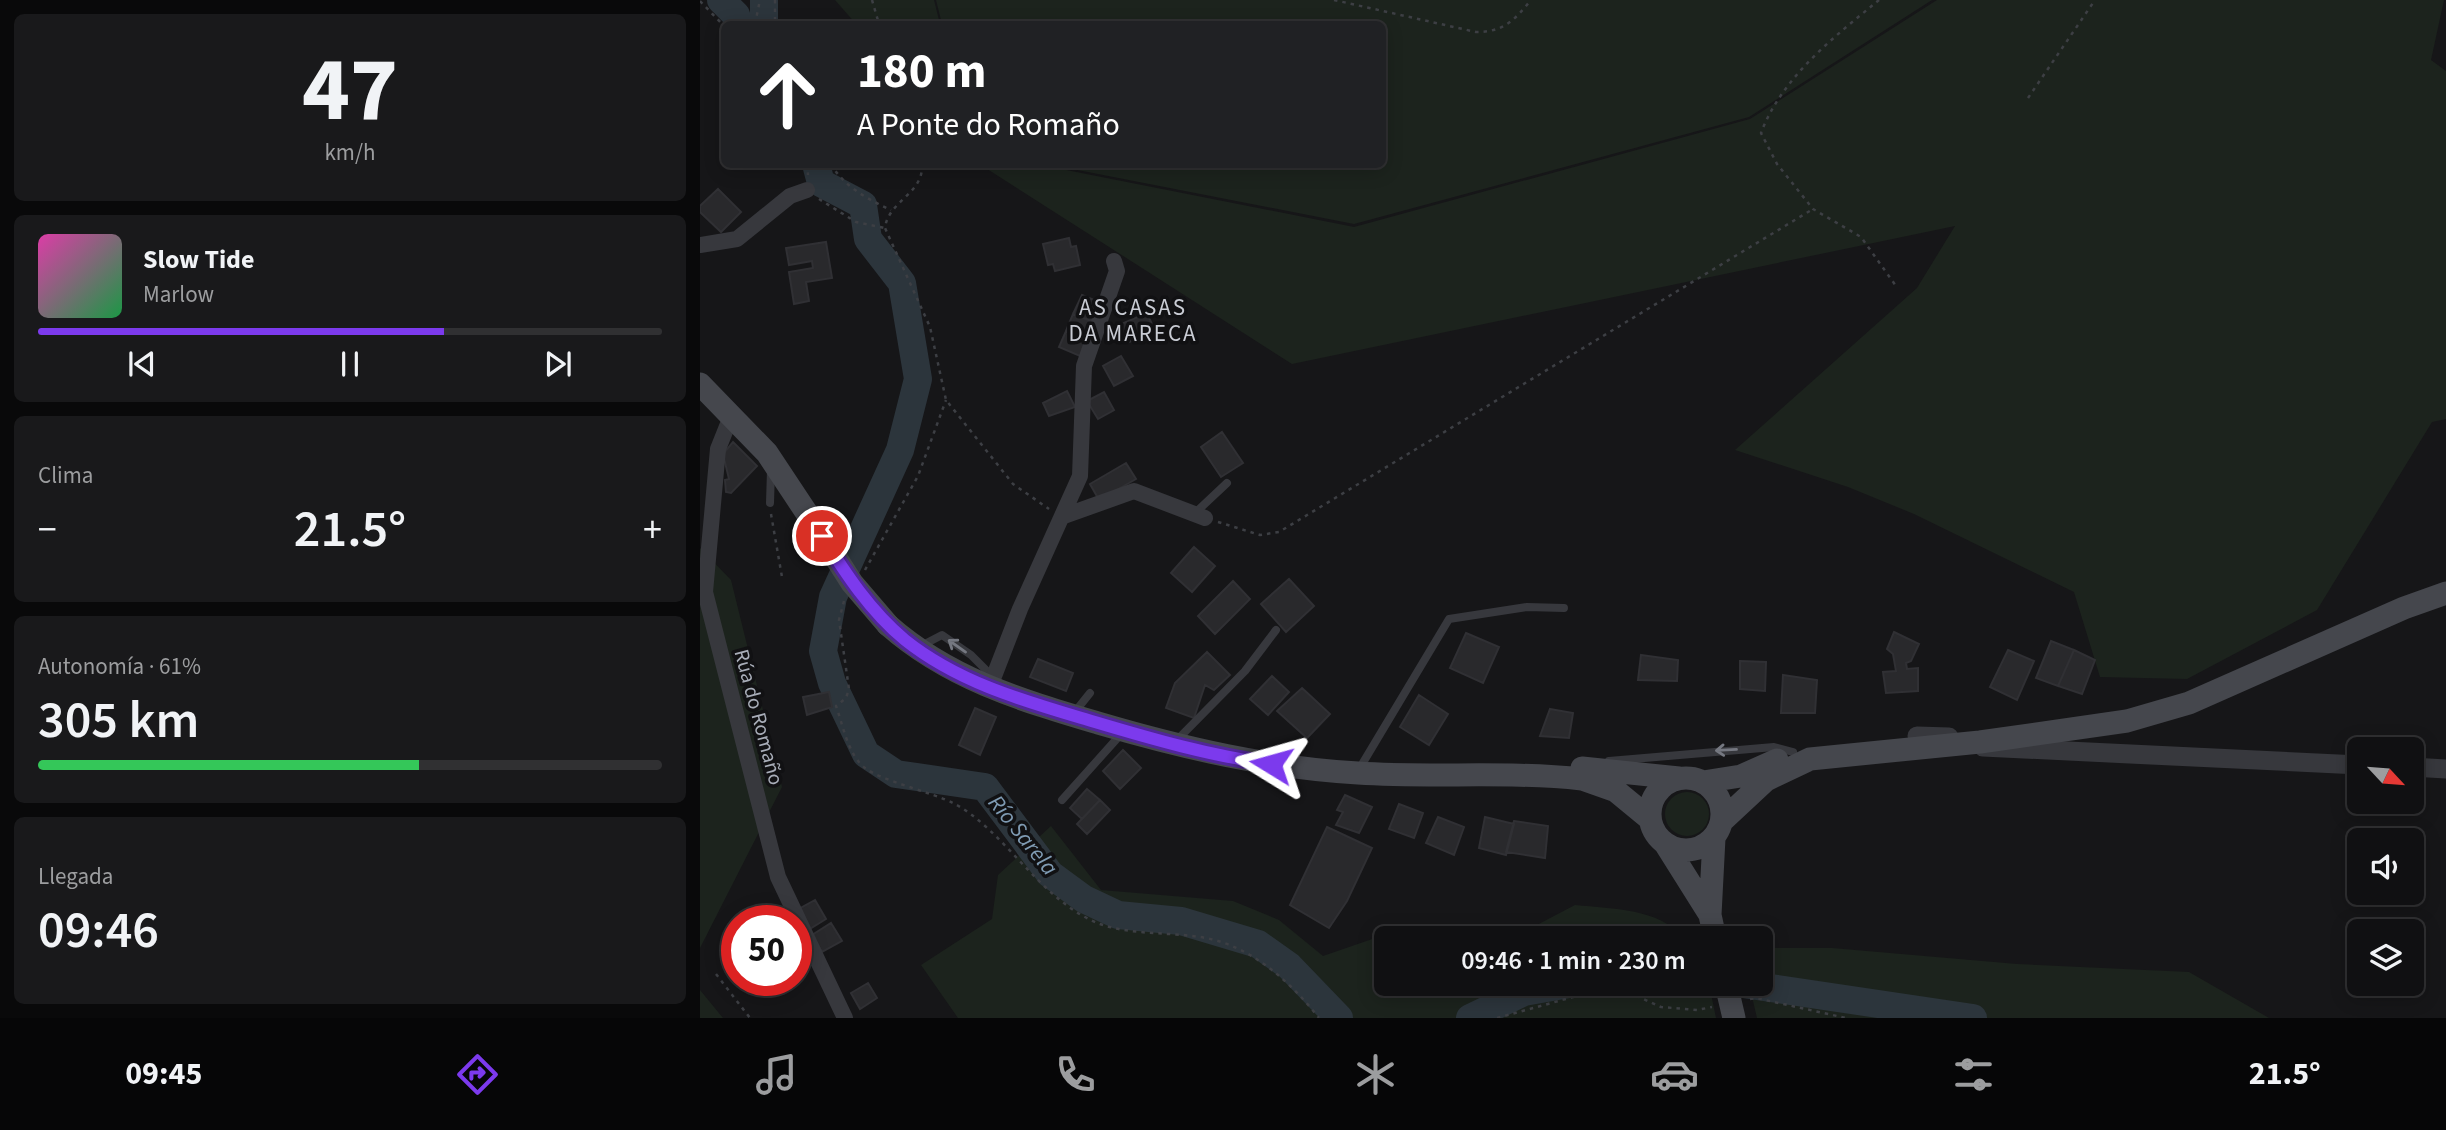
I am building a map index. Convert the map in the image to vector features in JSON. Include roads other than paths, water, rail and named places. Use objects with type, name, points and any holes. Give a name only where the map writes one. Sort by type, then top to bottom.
[{"type":"main road","points":[[700,384],[732,414],[773,460],[852,583],[888,625],[916,649],[945,668],[991,683],[1023,700],[1173,744],[1245,760],[1357,773],[1492,775],[1594,781],[1625,796],[1650,819]]},
{"type":"main road","points":[[1666,845],[1688,851],[1700,848],[1766,780],[1794,765],[1829,755],[1946,744],[2027,743],[2172,710],[2404,608],[2446,593]]},
{"type":"main road","points":[[1492,775],[1563,768],[1634,772],[1703,782],[1754,772],[1793,752],[1829,744],[2112,713],[2201,697]]},
{"type":"main road","points":[[1679,778],[1657,791],[1651,802],[1650,819],[1657,837],[1666,845],[1710,915]]},
{"type":"main road","points":[[1703,782],[1717,795],[1718,829],[1710,915],[1712,926]]},
{"type":"street","points":[[700,245],[730,243],[790,196],[807,190]]},
{"type":"street","points":[[991,683],[1020,609],[1065,516],[1080,476],[1084,366],[1117,271],[1114,261]]},
{"type":"street","name":"Rúa do Romaño","points":[[732,414],[718,449],[705,592],[778,877],[845,1018]]},
{"type":"street","points":[[1065,516],[1134,491],[1200,516]]},
{"type":"street","points":[[1917,736],[2008,732],[2027,743],[2347,764]]},
{"type":"street","points":[[2424,768],[2446,769]]},
{"type":"lane","points":[[770,503],[773,460]]},
{"type":"lane","points":[[1200,516],[1227,483]]},
{"type":"lane","points":[[1357,773],[1449,619],[1527,607],[1564,608]]},
{"type":"lane","points":[[1173,744],[1245,671],[1262,645],[1276,630]]},
{"type":"lane","points":[[1072,715],[1090,693]]},
{"type":"lane","points":[[1062,800],[1124,730]]},
{"type":"lane","points":[[1570,766],[1774,747],[1793,752]]},
{"type":"lane","points":[[1608,761],[1634,772]]},
{"type":"waterway","points":[[721,0],[736,15],[738,21]]},
{"type":"waterway","name":"Río Sarela","points":[[764,0],[764,21]]},
{"type":"waterway","name":"Río Sarela","points":[[817,168],[821,183],[863,205],[868,239],[902,283],[918,379],[900,450],[833,597],[823,651],[832,683],[866,754],[896,774],[985,787],[1050,874],[1084,899],[1118,915],[1181,921],[1258,944],[1289,966],[1339,1018]]},
{"type":"waterway","name":"Río Sarela","points":[[1773,988],[1973,1018]]},
{"type":"waterway","name":"Río Sarela","points":[[1470,1018],[1516,996]]},
{"type":"district","name":"AS CASAS DA MARECA","points":[[1133,320]]}]
